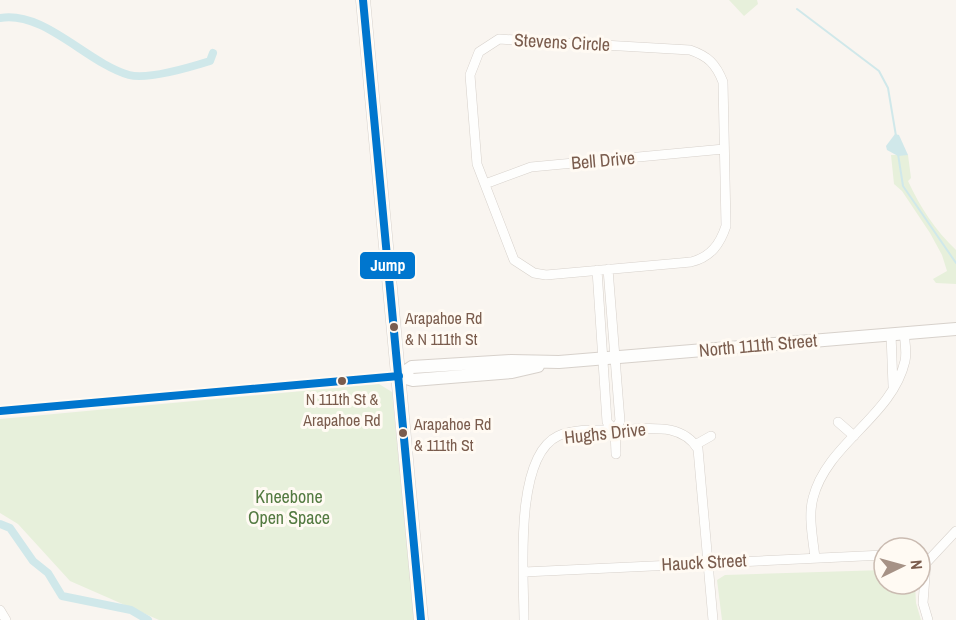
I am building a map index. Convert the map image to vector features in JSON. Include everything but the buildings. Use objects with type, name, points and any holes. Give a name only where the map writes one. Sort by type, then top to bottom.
[{"type":"main road","points":[[363,0],[421,620]]},
{"type":"street","name":"Stevens Circle","points":[[499,39],[690,50],[710,59],[718,69],[723,82],[724,149],[726,226],[722,237],[710,254],[701,260],[546,275],[523,268],[514,260],[477,164],[470,75],[479,52],[488,44],[499,39]]},
{"type":"street","name":"Bell Drive","points":[[485,184],[531,167],[724,149]]},
{"type":"street","points":[[608,269],[610,358],[607,422],[615,430],[616,454]]},
{"type":"street","points":[[597,270],[610,358]]},
{"type":"street","name":"North 111th Street","points":[[0,411],[399,376],[413,380],[512,372],[559,362],[956,329]]},
{"type":"street","points":[[814,558],[812,499],[825,467],[881,405],[893,386],[906,358],[904,333]]},
{"type":"street","points":[[891,334],[893,386]]},
{"type":"street","points":[[838,422],[854,436]]},
{"type":"street","name":"Hughs Drive","points":[[524,620],[524,522],[530,484],[541,453],[558,436],[569,433],[660,427],[677,432],[695,444]]},
{"type":"street","points":[[711,436],[695,444],[701,470],[713,620]]},
{"type":"street","points":[[932,554],[956,531]]},
{"type":"street","name":"Hauck Street","points":[[524,572],[708,561],[872,556]]},
{"type":"street","points":[[923,596],[928,620]]},
{"type":"street","points":[[0,610],[6,620]]},
{"type":"green space","points":[[729,0],[757,0],[758,4],[744,16]]},
{"type":"green space","points":[[891,155],[908,155],[911,178],[908,181],[913,191],[935,226],[956,250],[956,284],[936,283],[933,279],[947,271],[942,255],[902,191],[894,184]]},
{"type":"green space","name":"Kneebone Open Space","points":[[379,384],[392,392],[414,620],[159,620],[70,581],[18,524],[0,513],[0,419]]},
{"type":"green space","points":[[872,570],[872,596],[916,596],[921,620],[722,620],[717,580],[725,575]]},
{"type":"water","points":[[895,134],[899,135],[908,155],[898,156],[887,150],[886,146]]},
{"type":"waterway","points":[[797,9],[879,71],[888,88],[896,136]]},
{"type":"waterway","points":[[0,18],[16,18],[49,29],[97,60],[129,75],[147,76],[181,69],[210,61],[213,53]]},
{"type":"waterway","points":[[898,154],[903,186],[956,263]]},
{"type":"waterway","points":[[0,524],[10,528],[33,561],[48,573],[62,596],[131,610],[148,620]]},
{"type":"transit line","name":"Jump","points":[[363,0],[421,620]]},
{"type":"transit line","name":"Jump","points":[[0,411],[399,376]]},
{"type":"place","name":"Arapahoe Rd & N 111th St","points":[[394,327]]},
{"type":"place","name":"N 111th St & Arapahoe Rd","points":[[342,381]]},
{"type":"place","name":"Arapahoe Rd & 111th St","points":[[403,433]]}]
